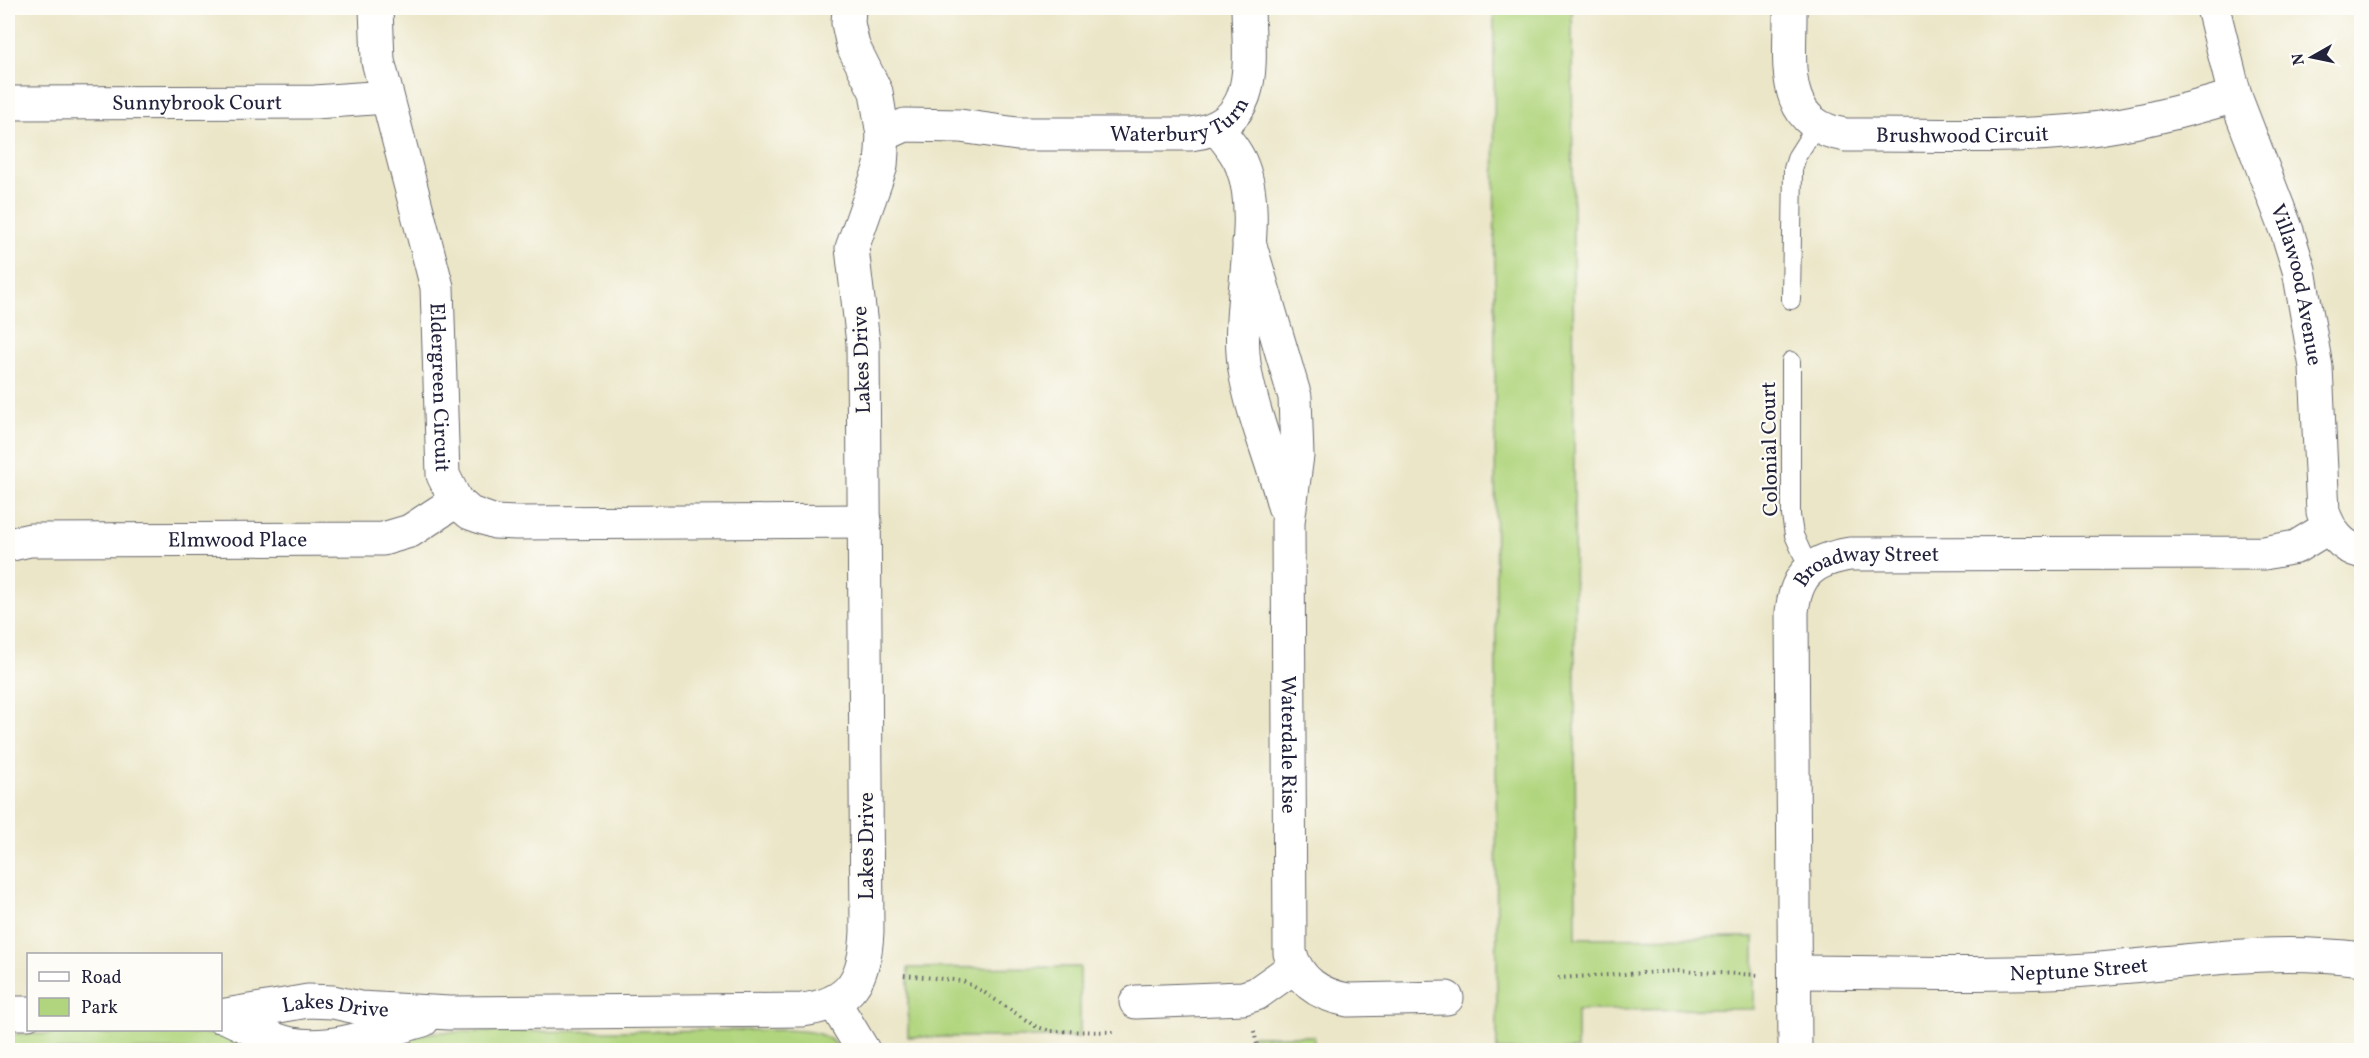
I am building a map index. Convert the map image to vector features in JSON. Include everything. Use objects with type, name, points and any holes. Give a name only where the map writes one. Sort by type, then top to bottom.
[{"type":"street","name":"Eldergreen Circuit","points":[[376,8],[378,61],[438,287],[441,461],[445,481],[456,501],[470,513],[483,519],[516,523],[865,521]]},
{"type":"street","name":"Lakes Drive","points":[[849,8],[848,23],[854,46],[898,136]]},
{"type":"street","name":"Lakes Drive","points":[[222,1016],[308,1001],[333,1002],[360,1008],[449,1013],[801,1010],[823,1007],[834,1002],[857,980],[866,953],[865,521],[863,343],[859,291],[852,264],[852,248],[881,166],[898,136],[903,103],[897,81],[873,39],[866,8]]},
{"type":"street","name":"Waterbury Turn","points":[[898,136],[960,126],[1017,134],[1191,134],[1217,128],[1239,108],[1246,92],[1249,56],[1248,8]]},
{"type":"street","points":[[1790,8],[1792,90],[1803,115],[1816,126]]},
{"type":"street","name":"Villawood Avenue","points":[[2213,8],[2235,96],[2288,231],[2299,270],[2316,367],[2321,491],[2323,512],[2329,527]]},
{"type":"street","name":"Brushwood Circuit","points":[[1816,126],[1846,135],[2082,130],[2172,115],[2235,96]]},
{"type":"street","name":"Sunnybrook Court","points":[[8,103],[315,102],[387,97]]},
{"type":"street","name":"Waterdale Rise","points":[[1217,128],[1242,166],[1249,196],[1249,242],[1244,287],[1245,370],[1288,522],[1289,935],[1294,966]]},
{"type":"street","name":"Elmwood Place","points":[[8,545],[30,540],[383,539],[410,531],[456,501]]},
{"type":"street","points":[[2329,527],[2349,548],[2361,552]]},
{"type":"street","name":"Broadway Street","points":[[1795,1050],[1792,612],[1795,589],[1809,569],[1828,558],[1850,554],[2264,553],[2296,547],[2329,527]]},
{"type":"street","name":"Neptune Street","points":[[1795,972],[2070,971],[2244,955],[2312,955],[2361,959]]},
{"type":"street","points":[[1136,1002],[1243,998],[1256,994],[1294,966],[1307,983],[1332,997],[1347,1000],[1447,999]]},
{"type":"street","points":[[834,1002],[863,1050]]},
{"type":"street","points":[[8,1013],[27,1013]]},
{"type":"street","name":"Lakes Drive","points":[[222,1016],[292,1044],[315,1045],[341,1041],[449,1013]]},
{"type":"lane","points":[[1791,300],[1793,169],[1797,156],[1816,126]]},
{"type":"lane","name":"Colonial Court","points":[[1791,361],[1791,515],[1794,535],[1809,569]]},
{"type":"path","points":[[1558,978],[1677,971],[1763,975]]},
{"type":"path","points":[[904,975],[963,981],[1035,1026],[1050,1031],[1068,1032]]},
{"type":"green space","points":[[1494,8],[1572,8],[1576,938],[1754,937],[1754,1009],[1577,1010],[1577,1050],[1497,1050]]},
{"type":"green space","points":[[1080,967],[1080,1037],[908,1037],[908,968]]},
{"type":"green space","points":[[808,1031],[822,1035],[841,1050],[351,1050],[419,1034],[442,1032]]},
{"type":"green space","points":[[201,1033],[248,1039],[284,1050],[8,1050],[8,1034]]},
{"type":"green space","points":[[1250,1036],[1314,1036],[1314,1050],[1250,1050]]}]
